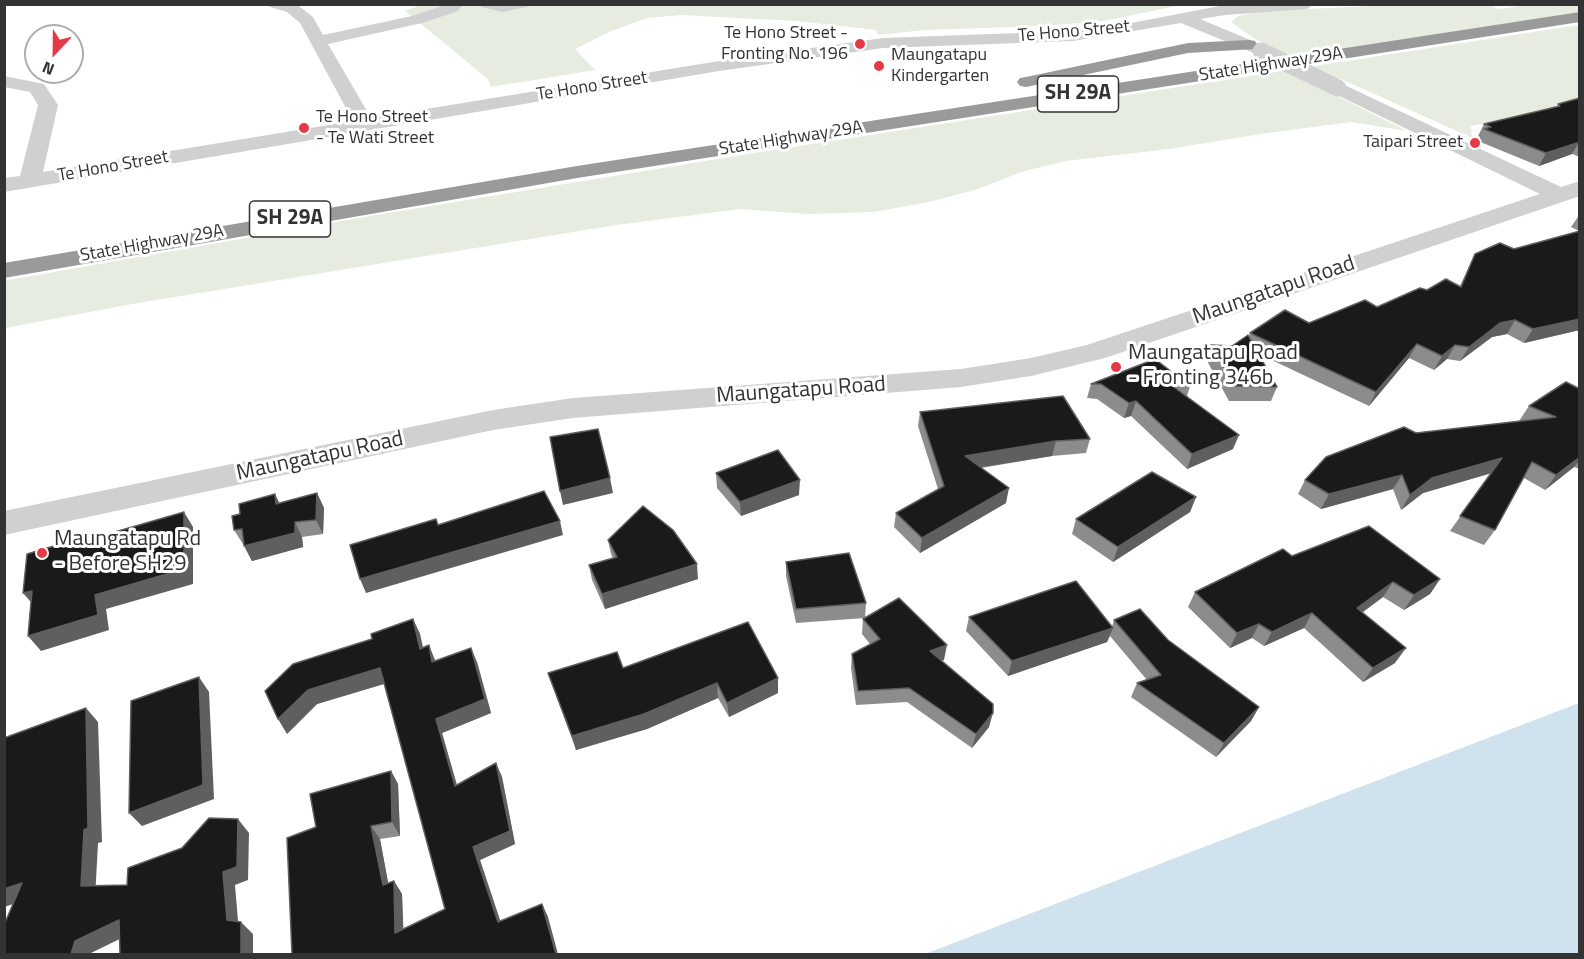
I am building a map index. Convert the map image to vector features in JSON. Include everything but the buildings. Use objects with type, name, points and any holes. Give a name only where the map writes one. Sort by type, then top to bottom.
[{"type":"highway","name":"State Highway 29A","points":[[4,271],[577,172],[1580,17]]},
{"type":"highway","name":"SH 29A","points":[[1188,48],[1217,33]]},
{"type":"highway","name":"SH 29A","points":[[1009,85],[1188,48],[1255,48]]},
{"type":"highway","name":"SH 29A","points":[[577,172],[626,158],[965,94]]},
{"type":"street","points":[[275,4],[293,9],[308,20],[317,41],[364,124]]},
{"type":"street","points":[[293,9],[310,4]]},
{"type":"street","points":[[317,41],[416,20],[453,8],[456,4]]},
{"type":"street","points":[[487,4],[502,7],[522,4]]},
{"type":"street","points":[[1183,18],[1247,8],[1307,4]]},
{"type":"street","points":[[1203,14],[1255,48]]},
{"type":"street","points":[[1183,18],[1255,48],[1338,88],[1570,191]]},
{"type":"street","name":"Te Hono Street","points":[[4,185],[719,66],[883,43],[1073,36],[1183,18]]},
{"type":"street","points":[[4,81],[37,88],[48,105],[30,181]]},
{"type":"street","name":"Maungatapu Road","points":[[4,523],[504,419],[573,408],[961,378],[1031,368],[1152,333],[1570,191]]},
{"type":"shaded area","points":[[424,4],[1181,5],[1104,21],[1041,26],[925,30],[878,35],[876,30],[797,21],[681,15],[647,18],[609,32],[575,49],[595,70],[491,87],[488,79],[405,11]]},
{"type":"shaded area","points":[[1416,4],[1489,5],[1498,9],[1538,4],[1579,5],[1579,13],[1292,57],[1255,39],[1231,22],[1238,16],[1264,11]]},
{"type":"shaded area","points":[[1579,25],[1579,101],[1547,111],[1471,126],[1472,138],[1339,78],[1309,82],[1407,131],[1351,122],[1169,149],[1066,161],[1021,172],[978,189],[929,202],[873,212],[809,214],[740,209],[616,225],[132,304],[5,328],[5,281],[9,280],[370,216],[748,154]]},
{"type":"water","points":[[1579,703],[1579,954],[925,954]]},
{"type":"place","name":"Te Hono Street - Fronting No. 196","points":[[860,44]]},
{"type":"place","name":"Maungatapu Kindergarten","points":[[879,66]]},
{"type":"place","name":"Te Hono Street - Te Wati Street","points":[[304,128]]},
{"type":"place","name":"Taipari Street","points":[[1475,143]]},
{"type":"place","name":"Maungatapu Road - Fronting 346b","points":[[1116,367]]},
{"type":"place","name":"Maungatapu Rd - Before SH29","points":[[42,553]]}]
